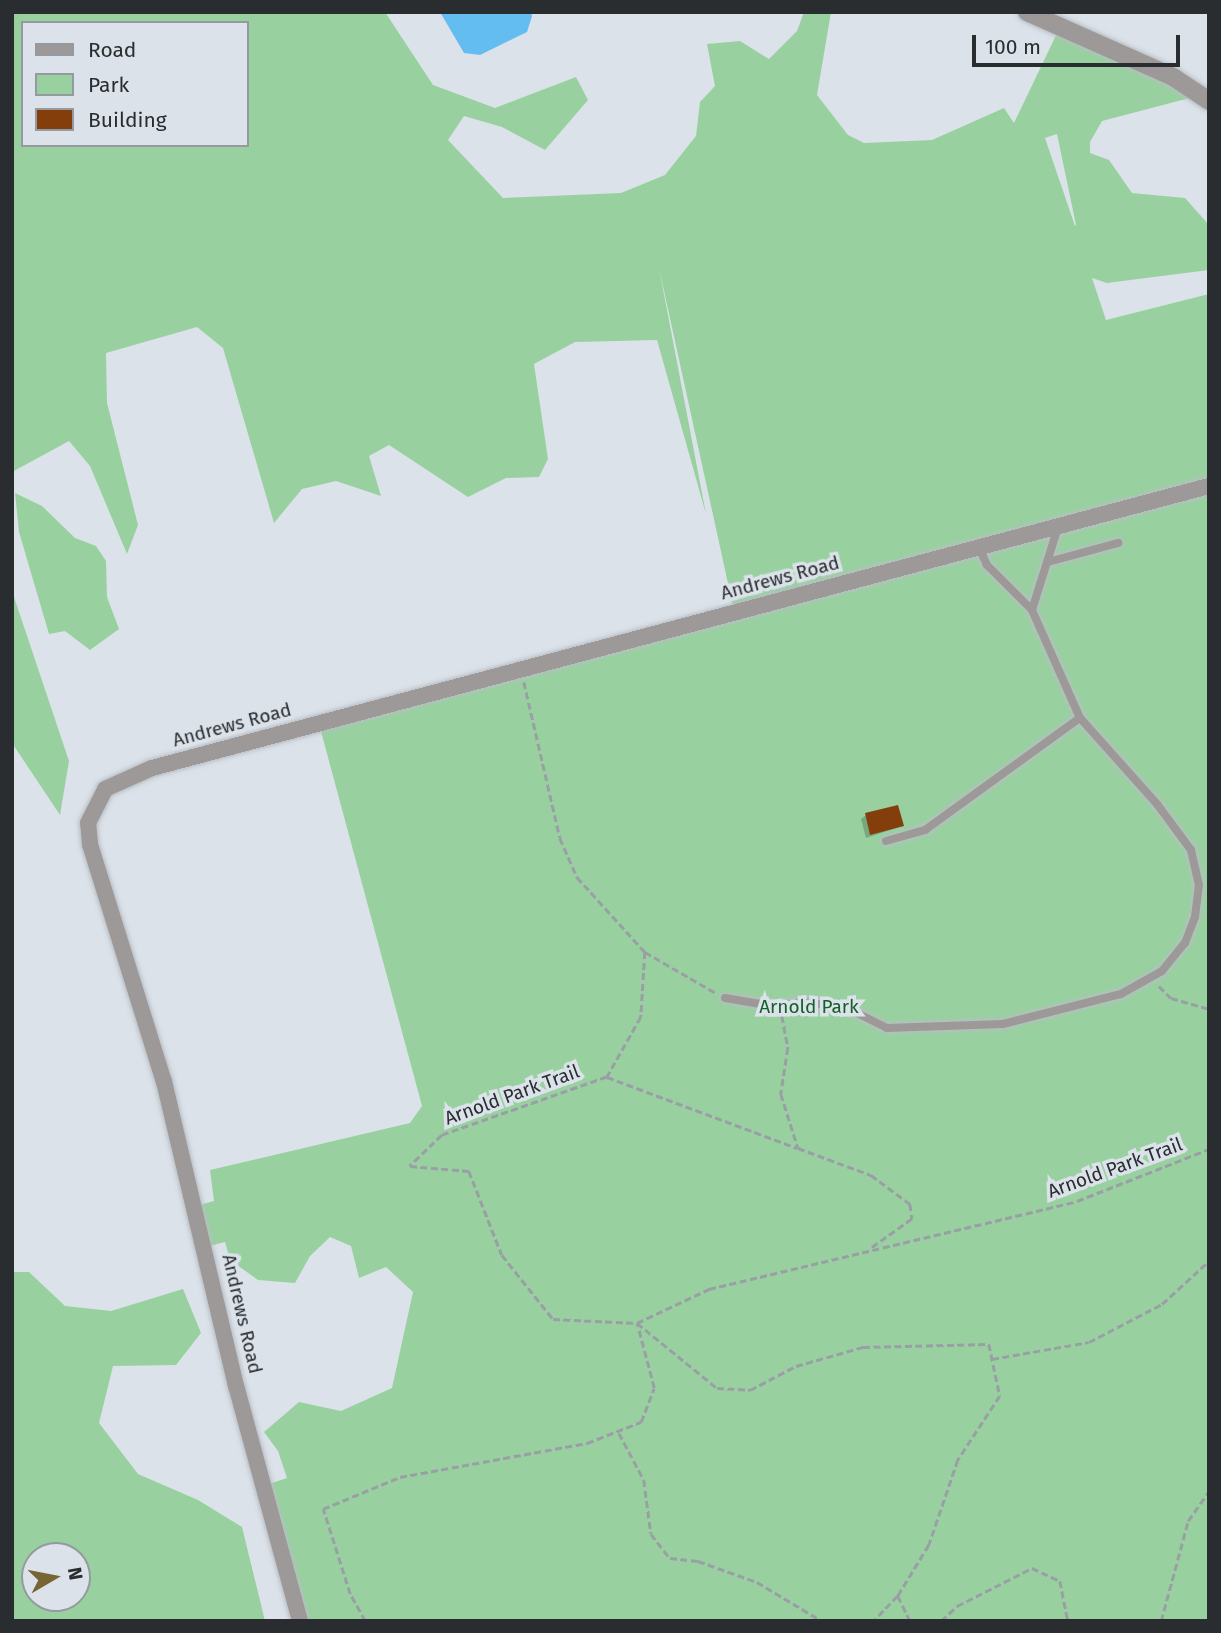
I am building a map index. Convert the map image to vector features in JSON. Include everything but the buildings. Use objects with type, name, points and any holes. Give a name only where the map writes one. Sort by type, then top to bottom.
[{"type":"street","points":[[1027,12],[1173,77],[1209,102]]},
{"type":"street","name":"Andrews Road","points":[[300,1621],[236,1386],[186,1161],[90,844],[88,823],[105,789],[125,777],[1209,486]]},
{"type":"lane","points":[[1032,610],[1058,527]]},
{"type":"lane","points":[[1048,562],[1118,543]]},
{"type":"lane","points":[[725,998],[778,1007],[803,1002],[845,1007],[887,1028],[1003,1024],[1121,994],[1162,971],[1185,943],[1195,918],[1199,885],[1191,850],[1157,804],[1080,718],[1032,610],[987,565],[979,547]]},
{"type":"lane","points":[[886,841],[925,830],[1080,718]]},
{"type":"path","points":[[521,670],[564,848],[577,877],[645,952],[725,998]]},
{"type":"path","name":"Arnold Park Trail","points":[[645,952],[641,1017],[607,1077],[442,1135],[410,1166],[469,1171],[502,1255],[553,1319],[637,1322],[709,1289],[1077,1201],[1209,1149]]},
{"type":"path","points":[[1150,978],[1171,998],[1209,1009]]},
{"type":"path","points":[[778,1007],[788,1048],[781,1094],[798,1148]]},
{"type":"path","points":[[607,1077],[798,1148]]},
{"type":"path","name":"Arnold Park Trail","points":[[798,1148],[871,1175],[911,1204],[912,1219],[866,1251]]},
{"type":"path","points":[[992,1359],[1089,1342],[1162,1304],[1209,1261]]},
{"type":"path","points":[[637,1322],[717,1388],[750,1390],[796,1366],[863,1347],[989,1344],[1000,1396],[958,1460],[929,1545],[898,1596],[874,1621]]},
{"type":"path","points":[[365,1621],[349,1594],[323,1509],[400,1477],[587,1443],[619,1433],[641,1422],[654,1388],[637,1322]]},
{"type":"path","points":[[619,1433],[644,1480],[651,1534],[670,1558],[698,1561],[757,1582],[822,1621]]},
{"type":"path","points":[[1161,1621],[1188,1521],[1209,1491]]},
{"type":"path","points":[[941,1621],[957,1606],[1032,1568],[1060,1581],[1068,1621]]},
{"type":"path","points":[[898,1596],[911,1621]]},
{"type":"green space","name":"Arnold Park","points":[[12,12],[385,12],[433,85],[495,108],[576,77],[588,100],[545,150],[502,127],[464,116],[448,140],[503,198],[621,193],[665,175],[696,136],[700,102],[715,86],[707,44],[740,41],[769,59],[797,31],[804,12],[831,12],[817,95],[848,135],[864,143],[932,140],[1004,108],[1014,123],[1060,27],[1201,95],[1102,121],[1090,142],[1090,153],[1109,160],[1132,193],[1185,198],[1209,225],[1209,270],[1107,283],[1092,278],[1106,320],[1209,294],[1209,1621],[300,1621],[263,1486],[287,1478],[278,1451],[264,1432],[299,1402],[341,1411],[392,1388],[413,1292],[386,1267],[359,1278],[351,1246],[330,1237],[310,1256],[295,1283],[258,1280],[230,1260],[225,1242],[206,1247],[192,1207],[214,1201],[210,1170],[410,1123],[422,1106],[319,724],[734,611],[659,268],[706,514],[657,340],[575,342],[534,364],[548,459],[539,477],[506,478],[468,497],[389,445],[369,456],[381,496],[336,481],[302,489],[274,523],[223,348],[197,327],[106,353],[107,403],[138,525],[127,554],[90,466],[69,441],[12,472]],"holes":[[[1057,134],[1076,225],[1045,138]]]},
{"type":"green space","points":[[15,493],[42,506],[75,538],[96,546],[106,561],[107,597],[119,629],[90,650],[65,631],[49,634],[19,532]]},
{"type":"green space","points":[[12,591],[69,761],[60,815],[12,743]]},
{"type":"green space","points":[[12,1272],[29,1272],[65,1306],[111,1311],[183,1289],[201,1333],[176,1365],[113,1366],[99,1423],[138,1474],[198,1500],[242,1527],[265,1621],[12,1621]]},
{"type":"water","points":[[440,12],[531,12],[532,16],[527,32],[480,55],[464,53]]}]
